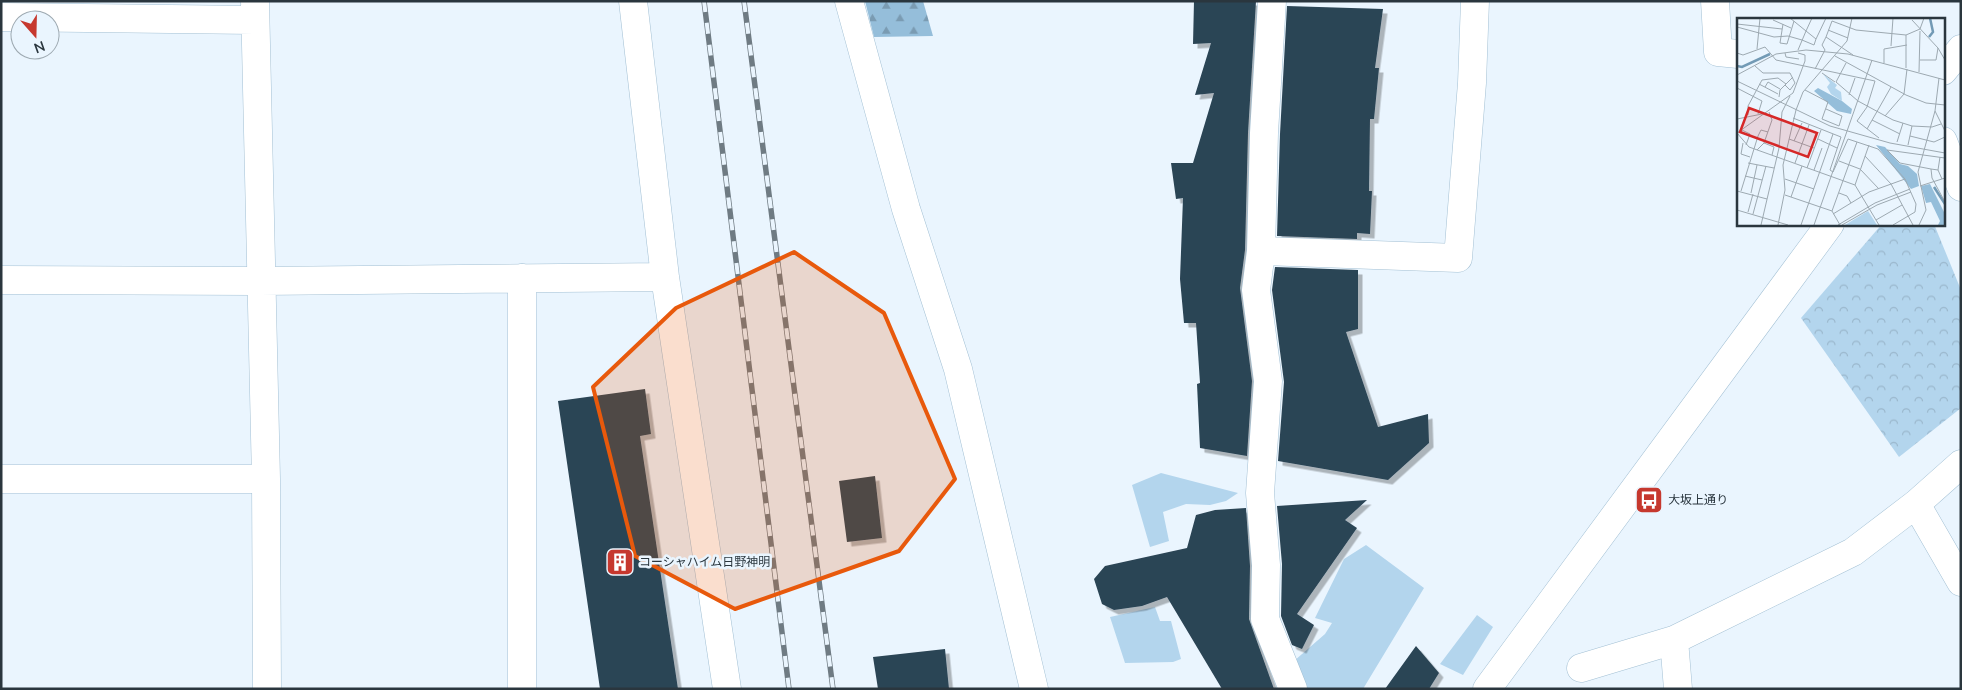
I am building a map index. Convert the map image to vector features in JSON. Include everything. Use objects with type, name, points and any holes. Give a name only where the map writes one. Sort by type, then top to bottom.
[{"type":"street","points":[[633,1],[665,277],[727,689]]},
{"type":"street","points":[[848,1],[906,209],[958,369],[1034,689]]},
{"type":"street","points":[[1272,1],[1264,133],[1261,251],[1256,290],[1268,381],[1260,494],[1266,565],[1265,619],[1293,689]]},
{"type":"street","points":[[1261,251],[1458,258],[1472,83],[1475,1]]},
{"type":"street","points":[[1714,1],[1718,52],[1737,54]]},
{"type":"street","points":[[1,17],[254,10],[266,479],[267,689]]},
{"type":"street","points":[[1944,70],[1961,49]]},
{"type":"street","points":[[1944,144],[1961,187]]},
{"type":"street","points":[[1487,689],[1829,225]]},
{"type":"street","points":[[1,280],[261,281],[665,277]]},
{"type":"street","points":[[522,278],[522,689]]},
{"type":"street","points":[[1581,668],[1674,640],[1853,552],[1916,504],[1961,464]]},
{"type":"street","points":[[1,479],[266,479]]},
{"type":"street","points":[[1916,504],[1961,582]]},
{"type":"street","points":[[1674,640],[1678,689]]},
{"type":"highlighted area","points":[[794,252],[884,313],[955,479],[899,551],[735,609],[635,556],[593,387],[676,308]]},
{"type":"green space","points":[[865,1],[923,1],[933,36],[874,37]]},
{"type":"green space","points":[[1881,225],[1934,225],[1961,290],[1961,408],[1899,457],[1801,318]]},
{"type":"green space","points":[[1161,473],[1238,493],[1226,501],[1210,505],[1186,504],[1163,512],[1169,541],[1150,547],[1132,485]]},
{"type":"green space","points":[[1366,545],[1424,588],[1363,689],[1303,689],[1294,661],[1325,634],[1332,623],[1315,618],[1344,559]]},
{"type":"green space","points":[[1155,607],[1160,621],[1171,621],[1181,659],[1173,662],[1125,663],[1110,617]]},
{"type":"green space","points":[[1477,615],[1493,627],[1463,675],[1440,664]]},
{"type":"building","points":[[1194,1],[1256,1],[1248,133],[1245,250],[1240,288],[1252,381],[1247,456],[1200,448],[1197,384],[1200,383],[1196,323],[1184,323],[1180,279],[1183,198],[1176,199],[1171,163],[1193,163],[1214,93],[1195,95],[1211,43],[1193,44]]},
{"type":"building","points":[[1287,6],[1383,9],[1375,68],[1379,68],[1374,119],[1370,119],[1369,191],[1372,191],[1370,234],[1357,233],[1357,239],[1277,236]]},
{"type":"building","points":[[1275,267],[1358,270],[1358,329],[1346,332],[1378,427],[1428,414],[1429,443],[1388,480],[1278,461],[1284,382],[1272,290]]},
{"type":"building","name":"コーシャハイム日野神明","points":[[645,389],[651,434],[640,436],[678,689],[600,689],[558,401]]},
{"type":"building","points":[[875,476],[882,538],[847,542],[839,481]]},
{"type":"building","points":[[1367,500],[1345,520],[1357,528],[1297,614],[1314,625],[1302,649],[1292,645],[1281,616],[1282,564],[1277,506]]},
{"type":"building","points":[[1246,508],[1250,566],[1249,619],[1274,689],[1222,689],[1167,597],[1142,606],[1114,610],[1102,604],[1094,579],[1105,566],[1187,548],[1196,515],[1215,510]]},
{"type":"building","points":[[1416,646],[1439,673],[1429,689],[1385,689]]},
{"type":"building","points":[[945,649],[949,689],[878,689],[873,657]]},
{"type":"railway","points":[[704,1],[789,689]]},
{"type":"railway","points":[[744,1],[833,689]]},
{"type":"place","name":"大坂上通り","points":[[1649,500]]},
{"type":"place","name":"コーシャハイム日野神明","points":[[620,562]]}]
